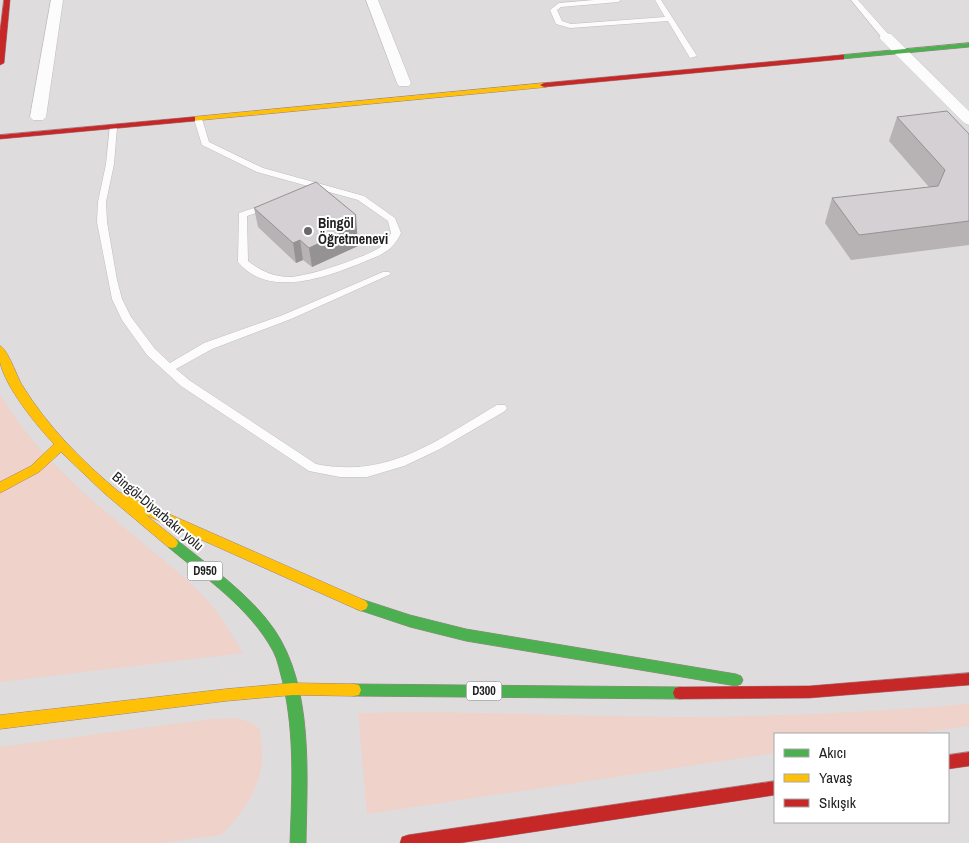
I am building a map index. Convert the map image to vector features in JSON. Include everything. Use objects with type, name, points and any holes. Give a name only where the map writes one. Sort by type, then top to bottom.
[{"type":"main road","points":[[0,64],[7,0]]},
{"type":"main road","points":[[881,38],[904,36]]},
{"type":"main road","points":[[0,138],[969,46]]},
{"type":"main road","name":"Bingöl-Diyarbakır yolu","points":[[0,350],[5,364],[34,412],[77,461],[116,496],[188,555],[250,612],[279,649],[293,689],[300,743],[298,843]]},
{"type":"main road","points":[[0,488],[35,469],[62,444]]},
{"type":"main road","points":[[116,496],[358,604],[410,621],[466,635],[809,692]]},
{"type":"main road","name":"D300","points":[[0,722],[226,694],[293,689],[648,693],[809,692],[969,679]]},
{"type":"main road","points":[[949,762],[969,758]]},
{"type":"main road","points":[[408,843],[774,788]]},
{"type":"street","points":[[38,117],[57,0]]},
{"type":"street","points":[[372,0],[404,83]]},
{"type":"street","points":[[881,38],[899,52],[969,120]]},
{"type":"lane","points":[[618,0],[559,5],[553,10],[559,22],[570,26],[670,18]]},
{"type":"lane","points":[[658,0],[693,56]]},
{"type":"lane","points":[[854,0],[881,38]]},
{"type":"lane","points":[[198,118],[205,144],[260,170],[361,198],[392,220],[395,227],[393,240],[380,251],[371,255],[294,280],[265,276],[243,262],[242,215],[278,203]]},
{"type":"lane","points":[[113,127],[110,164],[102,202],[102,222],[117,299],[126,318],[151,352],[185,383],[314,468],[332,472],[368,472],[399,464],[502,408]]},
{"type":"lane","points":[[305,193],[322,187]]},
{"type":"lane","points":[[169,368],[208,346],[288,317],[386,274]]},
{"type":"shaded area","points":[[0,0],[969,0],[969,843],[0,843]]},
{"type":"shaded area","points":[[0,394],[30,437],[65,475],[182,576],[210,603],[243,653],[0,682]]},
{"type":"shaded area","points":[[969,704],[969,726],[919,733],[774,733],[774,753],[367,814],[358,713],[439,712],[717,717],[825,714]]},
{"type":"shaded area","points":[[237,718],[252,723],[260,729],[262,763],[259,778],[246,805],[235,821],[221,835],[161,843],[0,843],[0,747],[210,719]]},
{"type":"building","points":[[947,111],[969,134],[969,221],[859,235],[832,198],[938,186],[945,170],[897,117]]},
{"type":"building","points":[[316,182],[356,215],[350,221],[356,226],[309,248],[300,240],[293,243],[254,208]]},
{"type":"traffic: fast","points":[[841,57],[969,45]]},
{"type":"traffic: fast","points":[[172,543],[230,591],[257,617],[281,654],[293,697],[298,738],[298,843]]},
{"type":"traffic: fast","points":[[361,605],[410,621],[466,635],[736,680]]},
{"type":"traffic: fast","points":[[354,690],[680,693]]},
{"type":"traffic: slow","points":[[192,119],[544,85]]},
{"type":"traffic: slow","points":[[0,350],[16,385],[48,430],[87,471],[172,543]]},
{"type":"traffic: slow","points":[[0,488],[35,469],[62,444]]},
{"type":"traffic: slow","points":[[116,496],[361,605]]},
{"type":"traffic: slow","points":[[0,722],[226,695],[293,689],[354,690]]},
{"type":"traffic: jam","points":[[0,63],[7,0]]},
{"type":"traffic: jam","points":[[544,85],[841,57]]},
{"type":"traffic: jam","points":[[0,137],[192,119]]},
{"type":"traffic: jam","points":[[680,693],[809,692],[969,679]]},
{"type":"traffic: jam","points":[[949,762],[969,759]]},
{"type":"traffic: jam","points":[[408,843],[774,788]]},
{"type":"place","name":"Bingöl Öğretmenevi","points":[[308,231]]}]
